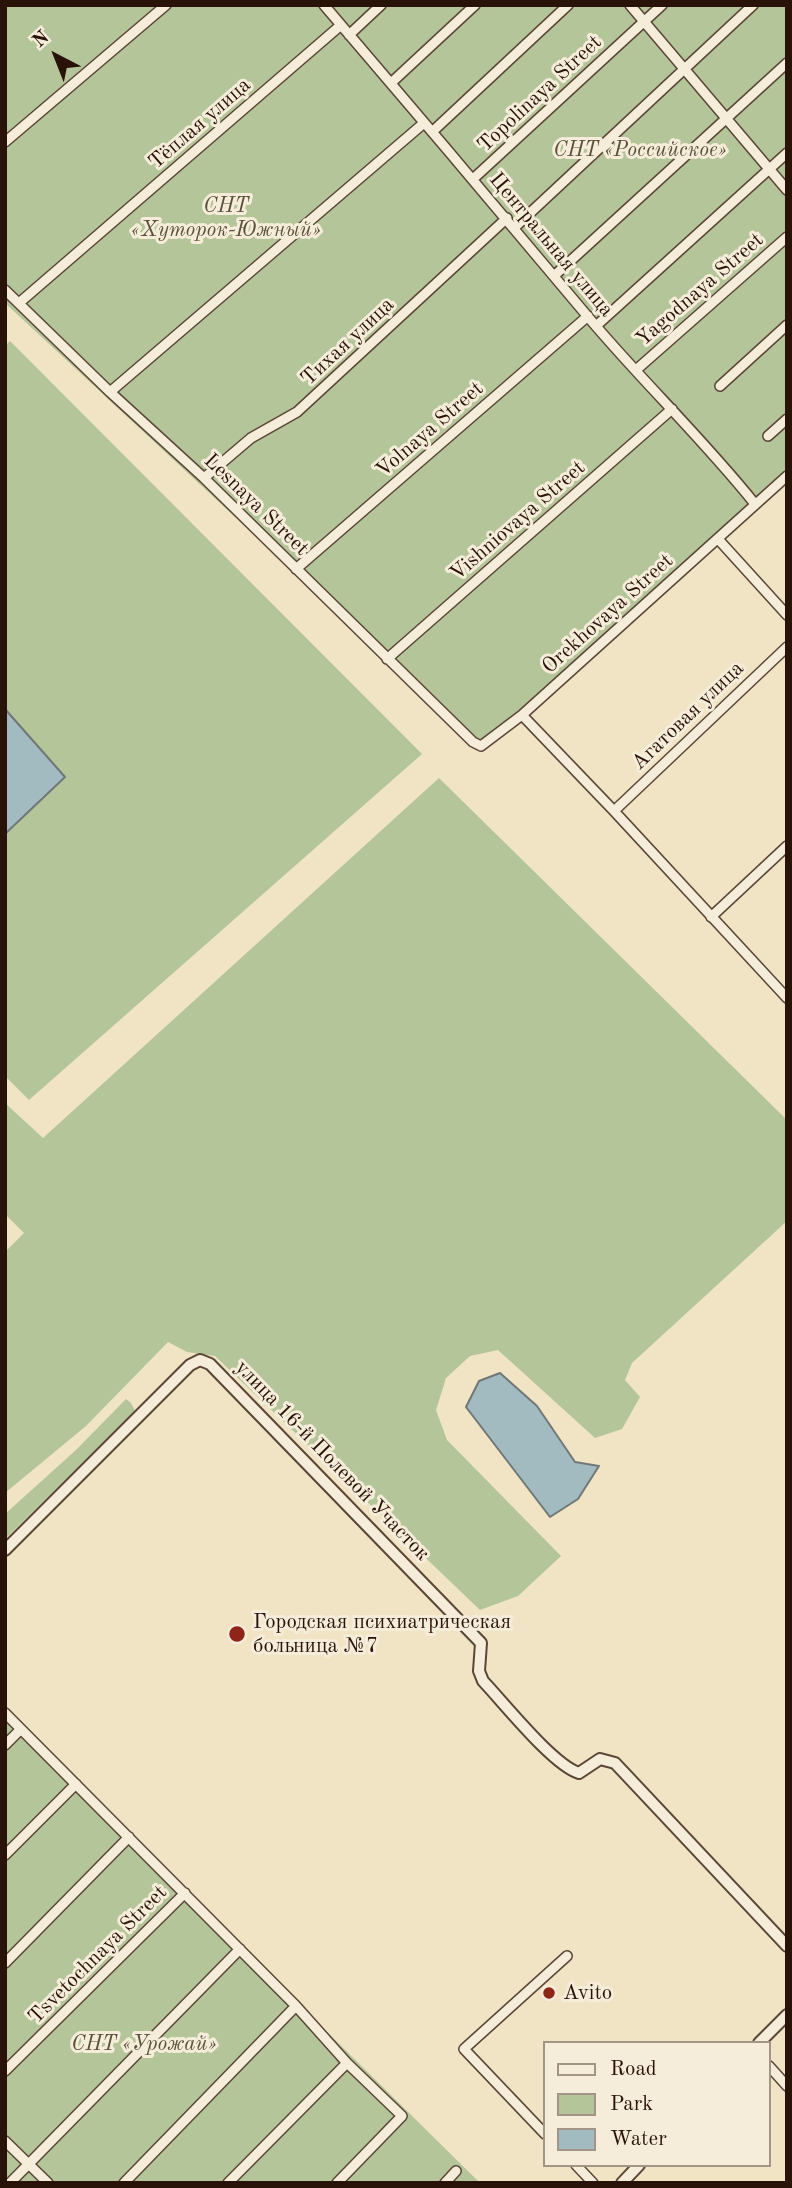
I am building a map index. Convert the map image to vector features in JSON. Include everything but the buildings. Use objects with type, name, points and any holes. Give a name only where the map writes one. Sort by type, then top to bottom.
[{"type":"street","points":[[5,142],[166,5]]},
{"type":"street","name":"Центральная улица","points":[[324,5],[596,326],[755,504]]},
{"type":"street","points":[[349,35],[381,5]]},
{"type":"street","points":[[391,83],[475,5]]},
{"type":"street","points":[[432,132],[568,5]]},
{"type":"street","points":[[630,5],[787,190]]},
{"type":"street","name":"Topolinaya Street","points":[[473,179],[662,5]]},
{"type":"street","points":[[515,228],[753,5]]},
{"type":"street","name":"Тёплая улица","points":[[19,303],[341,25]]},
{"type":"street","points":[[555,275],[787,63]]},
{"type":"street","points":[[110,392],[425,123]]},
{"type":"street","points":[[596,326],[787,153]]},
{"type":"street","name":"Тихая улица","points":[[204,478],[251,438],[297,412],[507,218]]},
{"type":"street","name":"Yagodnaya Street","points":[[636,370],[787,237]]},
{"type":"street","name":"Lesnaya Street","points":[[5,290],[204,478],[472,742],[481,746]]},
{"type":"street","name":"Volnaya Street","points":[[296,569],[588,316]]},
{"type":"street","points":[[720,386],[787,325]]},
{"type":"street","name":"Vishniovaya Street","points":[[387,659],[672,409]]},
{"type":"street","points":[[768,436],[787,419]]},
{"type":"street","name":"Orekhovaya Street","points":[[481,746],[522,715],[787,476]]},
{"type":"street","points":[[718,539],[787,615]]},
{"type":"street","name":"Агатовая улица","points":[[614,811],[787,647]]},
{"type":"street","points":[[522,715],[787,998]]},
{"type":"street","points":[[711,917],[787,846]]},
{"type":"street","name":"улица 16-й Полевой Участок","points":[[5,1550],[190,1365],[200,1360],[210,1364],[481,1643],[479,1671],[483,1681],[552,1754],[571,1771],[579,1773],[600,1759],[610,1761],[787,1945]]},
{"type":"street","points":[[5,1713],[402,2116],[337,2183]]},
{"type":"street","points":[[5,1745],[21,1729]]},
{"type":"street","points":[[5,1855],[76,1784]]},
{"type":"street","points":[[5,1963],[129,1837]]},
{"type":"street","name":"Tsvetochnaya Street","points":[[5,2071],[185,1893]]},
{"type":"street","points":[[10,2183],[240,1949]]},
{"type":"street","points":[[544,2133],[464,2049],[567,1956]]},
{"type":"street","points":[[124,2183],[296,2006]]},
{"type":"street","points":[[761,2041],[787,2015]]},
{"type":"street","points":[[228,2183],[347,2063]]},
{"type":"street","points":[[771,2068],[787,2086]]},
{"type":"street","points":[[5,2141],[48,2183]]},
{"type":"street","points":[[578,2167],[593,2183]]},
{"type":"street","points":[[622,2183],[637,2167]]},
{"type":"street","points":[[445,2183],[456,2171]]},
{"type":"green space","name":"СНТ «Хуторок-Южный»","points":[[5,5],[787,5],[787,476],[522,715],[480,745],[5,303]]},
{"type":"green space","points":[[10,341],[422,754],[29,1100],[5,1076],[5,834],[64,777],[5,709],[5,346]]},
{"type":"green space","points":[[439,778],[787,1120],[787,1221],[632,1363],[625,1380],[640,1397],[622,1429],[595,1438],[498,1350],[470,1356],[446,1378],[436,1410],[447,1440],[561,1556],[518,1596],[480,1610],[215,1356],[187,1352],[168,1342],[86,1426],[5,1493],[5,1252],[24,1233],[5,1214],[5,1103],[43,1138]]},
{"type":"green space","points":[[126,1399],[135,1411],[5,1539],[5,1514],[76,1450]]},
{"type":"green space","name":"СНТ «Урожай»","points":[[5,1714],[480,2183],[5,2183]]},
{"type":"water","points":[[5,709],[65,777],[5,834]]},
{"type":"water","points":[[500,1373],[537,1406],[575,1462],[599,1466],[578,1499],[550,1517],[466,1407],[479,1381]]},
{"type":"place","name":"Городская психиатрическая больница №7","points":[[237,1634]]},
{"type":"place","name":"Avito","points":[[549,1993]]},
{"type":"park label","name":"СНТ «Российское»","points":[[640,150]]}]
